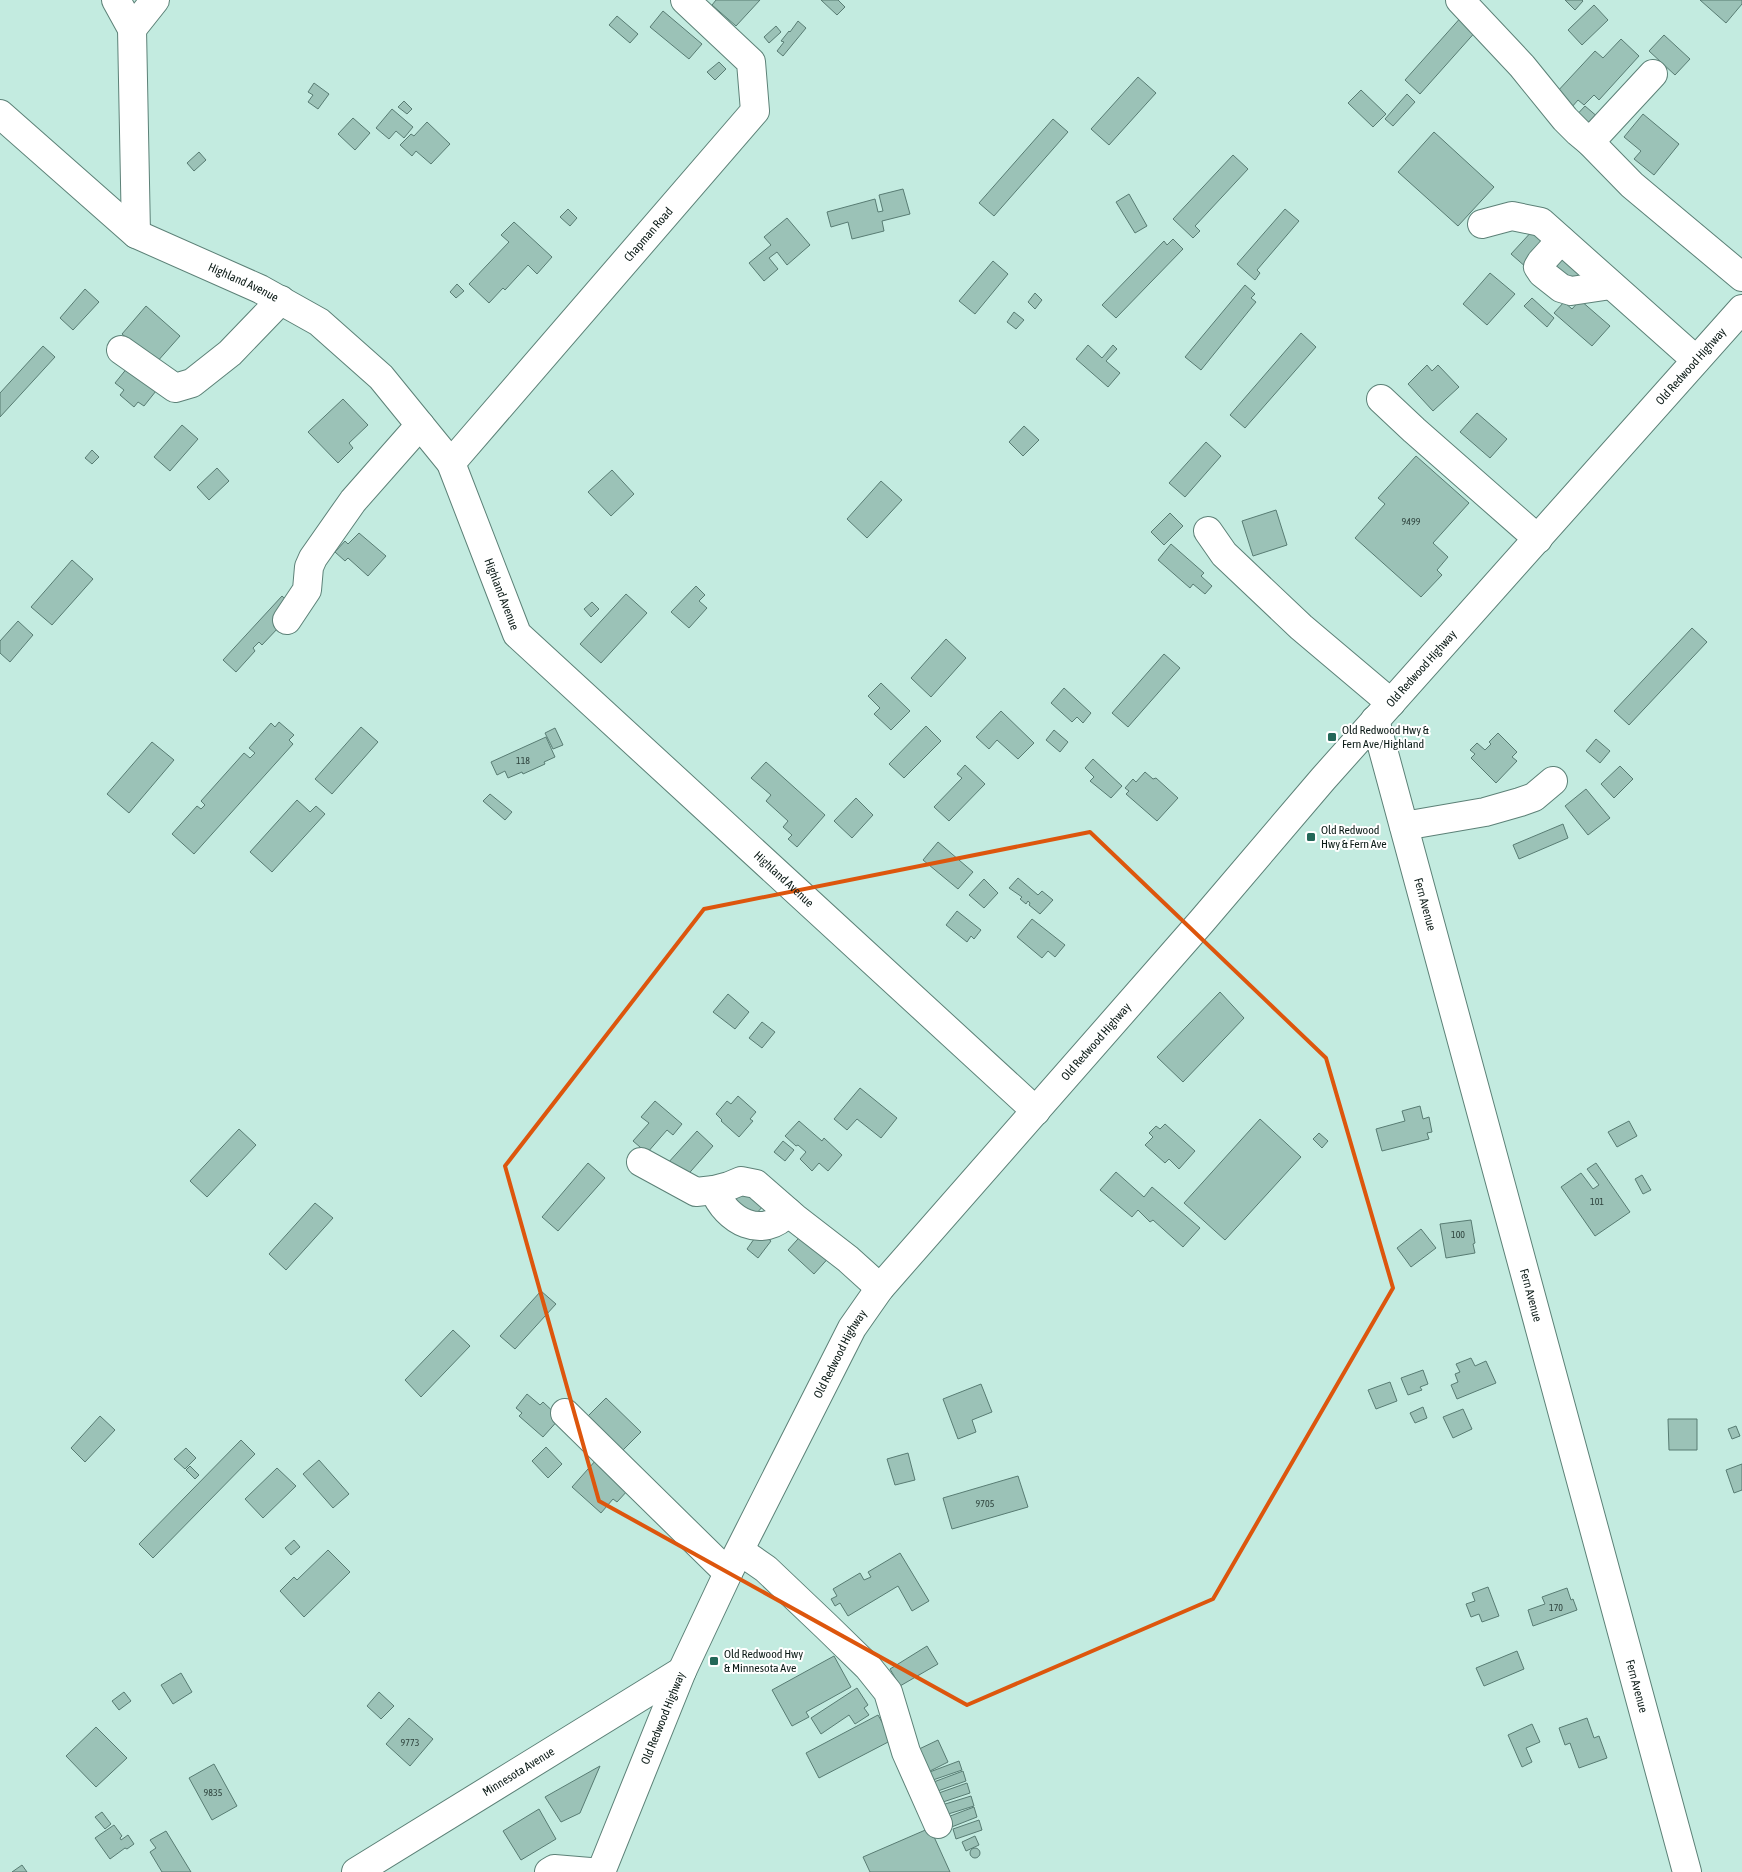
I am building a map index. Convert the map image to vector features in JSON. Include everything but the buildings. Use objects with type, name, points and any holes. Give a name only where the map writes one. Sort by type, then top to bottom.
[{"type":"street","points":[[116,0],[132,29],[136,234]]},
{"type":"street","points":[[132,29],[154,0]]},
{"type":"street","name":"Chapman Road","points":[[451,463],[755,111],[751,62],[685,0]]},
{"type":"street","points":[[1460,0],[1522,66],[1565,119],[1632,185],[1742,277]]},
{"type":"street","points":[[1590,142],[1652,74]]},
{"type":"street","name":"Highland Avenue","points":[[0,114],[136,234],[260,289],[319,322],[381,376],[451,463],[517,634],[1036,1111]]},
{"type":"street","points":[[1482,224],[1512,216],[1541,222],[1696,360]]},
{"type":"street","points":[[1561,240],[1538,267],[1542,273],[1561,288],[1571,291],[1611,284]]},
{"type":"street","points":[[121,350],[175,388],[192,383],[230,353],[281,300]]},
{"type":"street","name":"Old Redwood Highway","points":[[601,1872],[682,1671],[734,1562],[852,1328],[880,1288],[1383,712],[1742,309]]},
{"type":"street","points":[[1382,399],[1414,430],[1538,539]]},
{"type":"street","points":[[287,620],[307,590],[313,558],[354,501],[420,425]]},
{"type":"street","points":[[1208,531],[1224,554],[1301,627],[1383,712]]},
{"type":"street","name":"Fern Avenue","points":[[1383,712],[1404,826],[1687,1872]]},
{"type":"street","points":[[1404,826],[1485,812],[1520,802],[1534,797],[1553,781]]},
{"type":"street","points":[[641,1162],[696,1192],[714,1190],[741,1181],[756,1184],[848,1259],[880,1288]]},
{"type":"street","points":[[714,1190],[726,1210],[743,1224],[772,1225],[782,1219],[788,1212]]},
{"type":"street","points":[[565,1413],[734,1562],[766,1569],[868,1667],[888,1692],[906,1752],[938,1824]]},
{"type":"street","name":"Minnesota Avenue","points":[[356,1872],[682,1671]]},
{"type":"street","points":[[549,1872],[554,1868],[590,1872]]},
{"type":"highlighted area","points":[[1090,832],[1326,1058],[1393,1288],[1213,1599],[967,1705],[599,1501],[505,1166],[704,909]]},
{"type":"place","name":"Old Redwood Hwy & Fern Ave/Highland","points":[[1332,737]]},
{"type":"place","name":"Old Redwood Hwy & Fern Ave","points":[[1311,837]]},
{"type":"place","name":"Old Redwood Hwy & Minnesota Ave","points":[[714,1661]]}]
